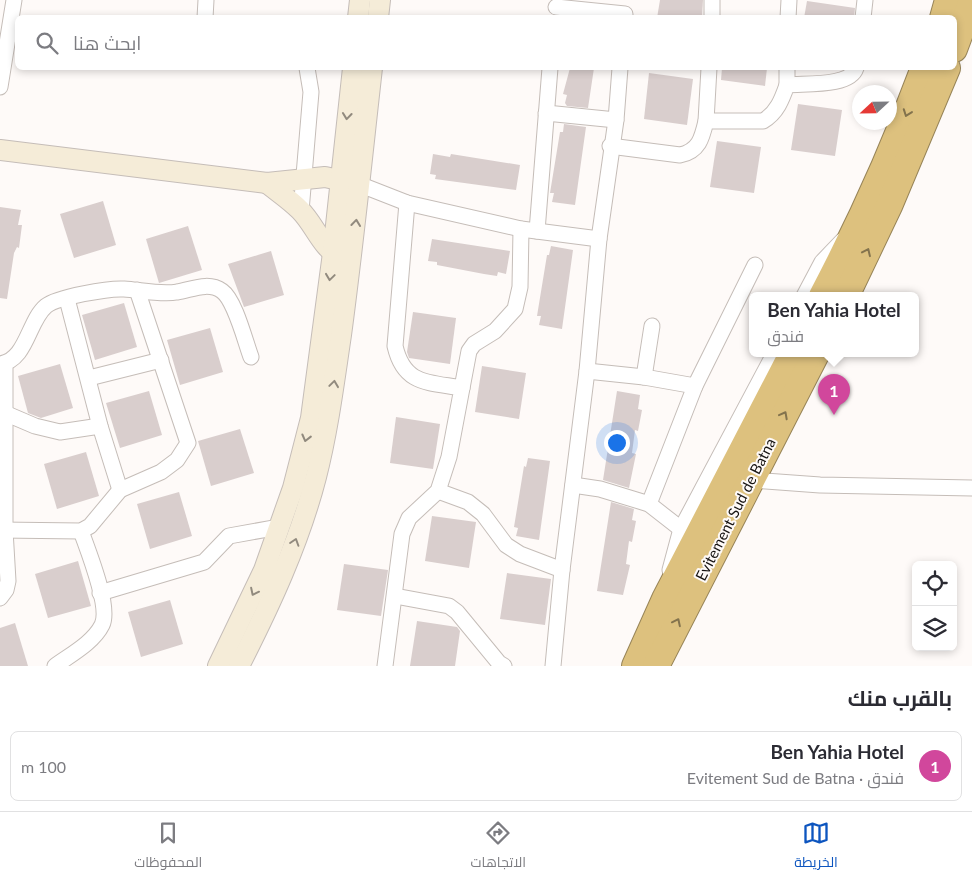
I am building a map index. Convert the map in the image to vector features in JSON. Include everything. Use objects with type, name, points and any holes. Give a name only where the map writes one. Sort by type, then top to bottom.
[{"type":"highway","points":[[944,15],[948,0]]},
{"type":"highway","points":[[957,41],[972,1]]},
{"type":"highway","points":[[824,292],[856,230],[900,131],[923,70]]},
{"type":"highway","points":[[848,292],[892,198],[946,70]]},
{"type":"highway","name":"Evitement Sud de Batna","points":[[635,666],[665,600],[790,357]]},
{"type":"highway","name":"Evitement Sud de Batna","points":[[656,666],[814,357]]},
{"type":"main road","points":[[358,15],[360,0]]},
{"type":"main road","points":[[378,15],[380,0]]},
{"type":"main road","points":[[218,666],[264,570],[293,488],[311,418],[333,253],[353,70]]},
{"type":"main road","points":[[240,666],[269,606],[293,549],[316,478],[329,419],[351,262],[361,185],[372,70]]},
{"type":"main road","points":[[0,150],[267,183],[325,177],[361,185]]},
{"type":"main road","points":[[267,183],[301,210],[333,253],[351,262]]},
{"type":"street","points":[[0,87],[14,0]]},
{"type":"street","points":[[204,15],[206,0]]},
{"type":"street","points":[[712,0],[712,15]]},
{"type":"street","points":[[788,15],[789,0]]},
{"type":"street","points":[[864,15],[866,0]]},
{"type":"street","points":[[556,8],[626,11]]},
{"type":"street","points":[[301,210],[311,92],[306,70]]},
{"type":"street","points":[[537,231],[550,70]]},
{"type":"street","points":[[553,666],[562,570],[587,371],[598,239],[610,146],[616,120],[620,70]]},
{"type":"street","points":[[610,146],[680,155],[690,152],[702,138],[706,121],[709,70]]},
{"type":"street","points":[[706,121],[763,121],[769,118],[781,103],[787,85],[787,70]]},
{"type":"street","points":[[787,85],[843,81],[852,75],[855,70]]},
{"type":"street","points":[[546,113],[616,120]]},
{"type":"street","points":[[361,185],[406,203],[521,229],[598,239]]},
{"type":"street","points":[[406,203],[395,346],[398,357],[403,368],[415,378],[462,388]]},
{"type":"street","points":[[384,666],[396,596],[398,558],[406,526],[409,518],[438,491],[449,457],[469,351],[474,344],[495,331],[515,309],[520,287],[521,229]]},
{"type":"street","points":[[806,292],[822,262],[856,230]]},
{"type":"street","points":[[648,504],[695,386],[755,265]]},
{"type":"street","points":[[0,598],[6,590],[8,581],[2,530],[3,363],[15,356],[26,341],[38,314],[52,302],[112,289],[176,292],[209,286],[222,291],[232,306],[251,357]]},
{"type":"street","points":[[2,530],[81,531],[90,526],[120,490],[161,472],[177,460],[188,443],[137,290]]},
{"type":"street","points":[[67,299],[100,426],[120,490]]},
{"type":"street","points":[[644,377],[652,326]]},
{"type":"street","points":[[665,600],[681,529],[772,357]]},
{"type":"street","points":[[89,378],[161,360]]},
{"type":"street","points":[[587,371],[644,377],[695,386]]},
{"type":"street","points":[[3,411],[35,426],[60,432],[100,426]]},
{"type":"street","points":[[751,480],[820,485],[972,488]]},
{"type":"street","points":[[573,485],[600,489],[648,504],[681,529]]},
{"type":"street","points":[[438,491],[468,502],[483,514],[506,545],[562,570]]},
{"type":"street","points":[[100,593],[198,565],[210,557],[229,536],[279,527]]},
{"type":"street","points":[[55,666],[88,642],[102,625],[104,614],[100,593],[81,531]]},
{"type":"street","points":[[396,596],[449,606],[457,612],[499,663],[504,666]]},
{"type":"street","points":[[511,666],[518,666]]},
{"type":"building","points":[[660,0],[703,0],[702,15],[658,15]]},
{"type":"building","points":[[807,1],[855,8],[854,15],[805,15]]},
{"type":"building","points":[[569,70],[594,70],[588,108],[567,106],[565,103],[567,95],[563,94]]},
{"type":"building","points":[[722,70],[767,70],[765,86],[721,80]]},
{"type":"building","points":[[649,73],[693,79],[687,125],[644,119]]},
{"type":"building","points":[[798,104],[842,110],[835,156],[791,150]]},
{"type":"building","points":[[564,124],[586,127],[575,205],[552,202],[554,193],[550,193],[560,132],[563,132]]},
{"type":"building","points":[[717,141],[761,147],[754,193],[710,187]]},
{"type":"building","points":[[433,154],[450,157],[451,154],[520,165],[516,190],[435,179],[436,175],[430,174]]},
{"type":"building","points":[[103,201],[116,245],[74,258],[60,214]]},
{"type":"building","points":[[0,207],[21,210],[18,225],[22,225],[19,248],[17,247],[14,253],[7,299],[0,298]]},
{"type":"building","points":[[188,226],[202,270],[159,283],[146,239]]},
{"type":"building","points":[[432,239],[510,251],[506,274],[498,272],[497,276],[484,274],[437,265],[437,262],[428,261]]},
{"type":"building","points":[[551,246],[573,250],[562,329],[539,325],[541,316],[537,316],[547,255],[549,255]]},
{"type":"building","points":[[271,251],[284,295],[244,307],[228,264]]},
{"type":"building","points":[[124,303],[137,347],[95,360],[82,315]]},
{"type":"building","points":[[413,312],[456,318],[450,364],[409,358],[407,352]]},
{"type":"building","points":[[210,328],[223,372],[180,385],[167,340]]},
{"type":"building","points":[[60,364],[73,408],[41,418],[28,413],[18,376]]},
{"type":"building","points":[[482,366],[526,373],[519,419],[475,412]]},
{"type":"building","points":[[149,391],[162,435],[120,448],[106,403]]},
{"type":"building","points":[[617,391],[640,395],[638,409],[642,410],[638,431],[635,430],[632,453],[636,454],[629,488],[603,480]]},
{"type":"building","points":[[396,417],[440,424],[433,469],[390,463]]},
{"type":"building","points":[[240,429],[254,473],[211,486],[198,441]]},
{"type":"building","points":[[86,452],[99,496],[57,509],[44,464]]},
{"type":"building","points":[[528,458],[550,461],[539,540],[516,536],[518,528],[514,527],[524,466],[526,467]]},
{"type":"building","points":[[179,492],[192,536],[150,549],[137,504]]},
{"type":"building","points":[[611,502],[634,509],[632,520],[636,521],[632,542],[629,541],[626,564],[630,565],[623,595],[597,591]]},
{"type":"building","points":[[432,516],[476,522],[469,568],[425,561]]},
{"type":"building","points":[[78,561],[91,606],[48,618],[35,574]]},
{"type":"building","points":[[344,564],[388,570],[381,616],[337,610]]},
{"type":"building","points":[[507,573],[551,579],[545,625],[500,619]]},
{"type":"building","points":[[170,600],[183,644],[141,657],[128,612]]},
{"type":"building","points":[[417,621],[457,627],[460,631],[455,666],[410,666]]},
{"type":"building","points":[[15,623],[28,666],[0,666],[0,628]]},
{"type":"place","name":"Ben Yahia Hotel","points":[[834,415]]}]
